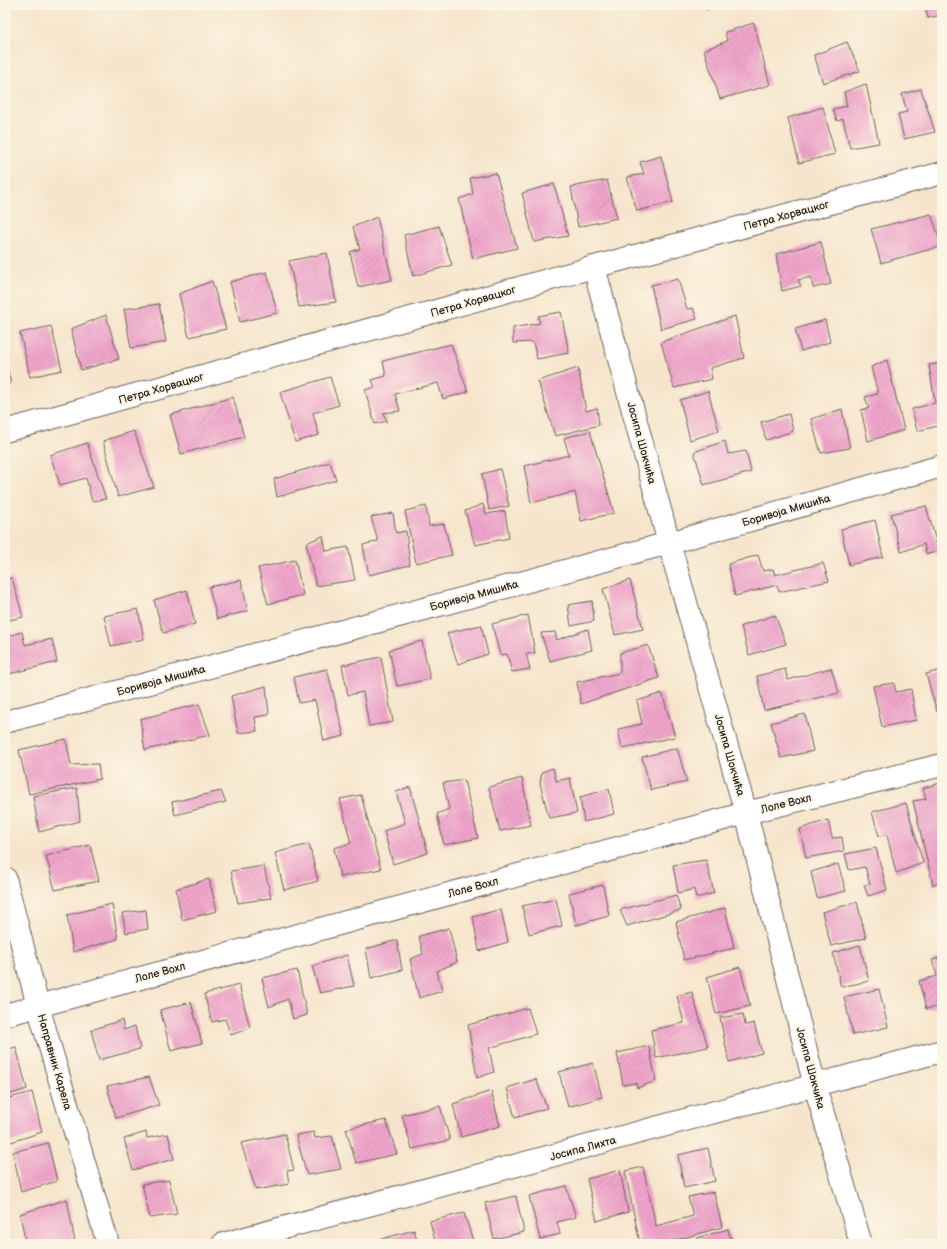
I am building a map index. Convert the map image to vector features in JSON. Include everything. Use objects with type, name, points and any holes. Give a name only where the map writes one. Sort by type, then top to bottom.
[{"type":"street","name":"Петра Хорвацког","points":[[5,431],[594,267],[942,173]]},
{"type":"street","name":"Јосипа Шокчића","points":[[594,267],[669,543],[746,813],[815,1086],[861,1244]]},
{"type":"street","name":"Боривоја Мишића","points":[[5,722],[669,543],[942,466]]},
{"type":"street","name":"Лоле Вохл","points":[[5,1015],[746,813],[942,765]]},
{"type":"street","name":"Направник Карела","points":[[5,878],[38,1006],[108,1244]]},
{"type":"street","name":"Јосипа Лихта","points":[[224,1244],[942,1051]]},
{"type":"building","points":[[704,5],[723,5],[706,10]]},
{"type":"building","points":[[925,5],[942,5],[942,15],[928,18]]},
{"type":"building","points":[[754,23],[770,85],[720,99],[704,50],[727,41],[725,32]]},
{"type":"building","points":[[847,42],[860,71],[823,83],[814,55]]},
{"type":"building","points":[[866,84],[879,143],[850,148],[843,119],[837,121],[833,109],[847,106],[844,92]]},
{"type":"building","points":[[921,89],[935,132],[904,139],[898,114],[907,112],[902,94]]},
{"type":"building","points":[[823,107],[835,154],[799,163],[788,118]]},
{"type":"building","points":[[661,156],[673,202],[637,211],[627,177],[644,174],[640,162]]},
{"type":"building","points":[[496,173],[517,248],[473,259],[459,199],[473,194],[470,178]]},
{"type":"building","points":[[607,180],[617,218],[578,227],[571,187]]},
{"type":"building","points":[[554,184],[568,236],[534,242],[522,193]]},
{"type":"building","points":[[931,214],[942,246],[881,263],[871,229]]},
{"type":"building","points":[[377,217],[392,280],[358,287],[350,252],[360,249],[353,227]]},
{"type":"building","points":[[439,226],[452,265],[413,276],[404,235]]},
{"type":"building","points":[[821,242],[831,284],[813,288],[811,277],[798,280],[801,286],[782,291],[776,254]]},
{"type":"building","points":[[327,253],[336,302],[299,307],[289,261]]},
{"type":"building","points":[[267,272],[277,313],[240,322],[230,282]]},
{"type":"building","points":[[678,279],[687,309],[693,308],[697,319],[661,329],[651,285]]},
{"type":"building","points":[[212,281],[226,329],[189,337],[179,294]]},
{"type":"building","points":[[159,304],[166,342],[131,348],[124,309]]},
{"type":"building","points":[[561,312],[569,353],[537,359],[533,342],[513,343],[513,328],[540,323],[538,316]]},
{"type":"building","points":[[106,315],[119,359],[81,370],[71,329]]},
{"type":"building","points":[[735,316],[744,358],[710,368],[712,379],[674,388],[661,342]]},
{"type":"building","points":[[825,320],[830,342],[801,351],[795,329]]},
{"type":"building","points":[[51,326],[62,370],[30,377],[20,333]]},
{"type":"building","points":[[451,344],[468,392],[443,399],[438,383],[395,394],[400,411],[383,413],[387,421],[375,424],[365,390],[375,387],[372,380],[386,376],[383,361]]},
{"type":"building","points":[[5,360],[11,383],[5,385]]},
{"type":"building","points":[[887,360],[904,430],[868,441],[861,410],[869,408],[865,397],[878,394],[871,367]]},
{"type":"building","points":[[942,363],[942,425],[917,431],[912,409],[935,403],[929,365]]},
{"type":"building","points":[[578,368],[586,411],[597,408],[599,425],[555,436],[538,381]]},
{"type":"building","points":[[330,377],[339,405],[313,413],[319,435],[295,442],[280,392]]},
{"type":"building","points":[[708,391],[719,431],[690,440],[680,400]]},
{"type":"building","points":[[233,397],[244,437],[181,454],[170,415]]},
{"type":"building","points":[[842,409],[850,448],[821,453],[811,419]]},
{"type":"building","points":[[789,414],[793,431],[766,440],[761,422]]},
{"type":"building","points":[[134,431],[154,487],[118,497],[103,441]]},
{"type":"building","points":[[590,431],[614,513],[581,521],[575,492],[531,503],[524,466],[569,455],[564,438]]},
{"type":"building","points":[[725,441],[728,454],[746,451],[751,472],[704,485],[694,452]]},
{"type":"building","points":[[87,443],[106,499],[92,501],[86,478],[60,485],[50,455]]},
{"type":"building","points":[[330,462],[336,480],[277,497],[274,479]]},
{"type":"building","points":[[500,469],[509,506],[489,510],[482,474]]},
{"type":"building","points":[[483,504],[486,514],[505,511],[509,538],[475,545],[465,511]]},
{"type":"building","points":[[426,506],[429,526],[444,524],[452,555],[416,563],[405,511]]},
{"type":"building","points":[[926,506],[939,552],[926,554],[924,544],[901,552],[891,514]]},
{"type":"building","points":[[393,513],[396,533],[406,531],[410,565],[369,575],[363,545],[378,541],[371,517]]},
{"type":"building","points":[[875,520],[883,557],[849,565],[841,529]]},
{"type":"building","points":[[323,536],[326,551],[348,547],[355,580],[316,586],[306,543]]},
{"type":"building","points":[[758,555],[763,571],[773,569],[775,575],[823,563],[829,581],[779,592],[777,585],[735,596],[728,564]]},
{"type":"building","points":[[295,560],[303,595],[268,604],[258,568]]},
{"type":"building","points":[[12,578],[23,617],[5,621],[5,580]]},
{"type":"building","points":[[241,580],[248,611],[217,619],[209,587]]},
{"type":"building","points":[[630,580],[643,629],[615,635],[603,589]]},
{"type":"building","points":[[187,590],[195,624],[163,633],[154,600]]},
{"type":"building","points":[[592,601],[594,621],[571,626],[568,605]]},
{"type":"building","points":[[138,609],[144,639],[111,646],[104,616]]},
{"type":"building","points":[[528,615],[535,653],[526,654],[530,669],[512,672],[507,654],[500,655],[492,624]]},
{"type":"building","points":[[775,615],[786,644],[749,655],[741,626]]},
{"type":"building","points":[[481,625],[488,654],[458,664],[447,633]]},
{"type":"building","points":[[588,629],[592,650],[550,661],[541,633],[555,632],[557,640]]},
{"type":"building","points":[[22,632],[25,645],[52,639],[57,662],[5,675],[5,637]]},
{"type":"building","points":[[422,641],[430,679],[397,686],[389,650]]},
{"type":"building","points":[[648,645],[659,678],[581,704],[577,682],[620,673],[620,653]]},
{"type":"building","points":[[381,657],[393,722],[369,726],[363,692],[348,695],[342,665]]},
{"type":"building","points":[[831,668],[839,693],[764,710],[757,676],[785,669],[788,680]]},
{"type":"building","points":[[327,669],[344,736],[324,741],[315,700],[299,703],[294,677]]},
{"type":"building","points":[[942,670],[942,711],[937,712],[926,674]]},
{"type":"building","points":[[894,683],[896,692],[911,689],[916,720],[882,727],[873,686]]},
{"type":"building","points":[[266,686],[269,715],[255,717],[257,731],[238,733],[231,696]]},
{"type":"building","points":[[662,693],[675,737],[622,748],[618,729],[642,724],[637,701]]},
{"type":"building","points":[[199,704],[210,735],[145,750],[140,719]]},
{"type":"building","points":[[805,714],[813,751],[781,758],[771,723]]},
{"type":"building","points":[[66,739],[71,765],[98,764],[100,779],[29,794],[19,750]]},
{"type":"building","points":[[677,748],[687,782],[651,790],[642,757]]},
{"type":"building","points":[[553,768],[556,781],[570,778],[577,813],[549,818],[540,783],[542,772]]},
{"type":"building","points":[[522,778],[531,825],[500,831],[489,787]]},
{"type":"building","points":[[464,780],[478,838],[444,845],[437,814],[449,809],[443,783]]},
{"type":"building","points":[[940,783],[942,793],[942,882],[933,885],[913,801],[926,799],[923,788]]},
{"type":"building","points":[[410,787],[428,853],[393,864],[384,831],[405,823],[396,792]]},
{"type":"building","points":[[77,788],[80,821],[39,832],[33,796]]},
{"type":"building","points":[[609,789],[614,814],[584,822],[580,797]]},
{"type":"building","points":[[221,791],[226,802],[175,815],[172,802]]},
{"type":"building","points":[[361,795],[381,869],[340,877],[334,848],[351,843],[340,799]]},
{"type":"building","points":[[906,803],[923,863],[896,873],[887,835],[879,836],[872,812]]},
{"type":"building","points":[[828,820],[832,838],[842,837],[844,851],[806,858],[800,829]]},
{"type":"building","points":[[309,844],[318,881],[284,890],[275,853]]},
{"type":"building","points":[[90,845],[99,881],[55,890],[46,856]]},
{"type":"building","points":[[876,848],[887,890],[868,896],[864,885],[870,884],[865,867],[849,870],[845,854]]},
{"type":"building","points":[[706,860],[714,893],[696,898],[694,889],[678,893],[673,865]]},
{"type":"building","points":[[838,864],[846,891],[817,898],[811,872]]},
{"type":"building","points":[[264,866],[271,898],[238,903],[231,871]]},
{"type":"building","points":[[209,879],[217,911],[182,920],[176,889]]},
{"type":"building","points":[[603,885],[609,916],[576,925],[569,893]]},
{"type":"building","points":[[676,895],[681,910],[627,926],[620,910]]},
{"type":"building","points":[[556,899],[562,926],[529,934],[522,906]]},
{"type":"building","points":[[857,902],[866,938],[831,946],[822,912]]},
{"type":"building","points":[[112,904],[118,939],[73,952],[67,915]]},
{"type":"building","points":[[725,908],[734,948],[684,960],[676,922]]},
{"type":"building","points":[[501,909],[508,942],[479,951],[473,917]]},
{"type":"building","points":[[146,910],[148,929],[126,933],[122,913]]},
{"type":"building","points":[[449,928],[457,962],[437,971],[442,991],[419,998],[410,959],[423,954],[419,936]]},
{"type":"building","points":[[397,940],[402,970],[371,978],[366,949]]},
{"type":"building","points":[[860,945],[869,981],[841,987],[833,953]]},
{"type":"building","points":[[347,955],[354,986],[320,993],[312,966]]},
{"type":"building","points":[[942,957],[942,1006],[926,1009],[919,981],[937,976],[932,960]]},
{"type":"building","points":[[740,967],[750,1006],[716,1014],[707,977]]},
{"type":"building","points":[[297,970],[307,1015],[293,1019],[288,999],[269,1007],[262,978]]},
{"type":"building","points":[[239,985],[250,1028],[231,1035],[225,1019],[212,1022],[204,994]]},
{"type":"building","points":[[879,989],[888,1027],[853,1035],[844,997]]},
{"type":"building","points":[[692,992],[708,1047],[656,1058],[651,1030],[684,1023],[677,996]]},
{"type":"building","points":[[191,1002],[202,1043],[171,1051],[160,1010]]},
{"type":"building","points":[[528,1008],[536,1034],[489,1048],[494,1072],[477,1078],[468,1025]]},
{"type":"building","points":[[743,1014],[745,1025],[754,1023],[762,1053],[729,1062],[720,1018]]},
{"type":"building","points":[[122,1020],[124,1030],[135,1026],[140,1049],[99,1060],[91,1030]]},
{"type":"building","points":[[649,1046],[656,1081],[637,1088],[636,1083],[623,1085],[617,1053]]},
{"type":"building","points":[[16,1047],[27,1089],[5,1096],[5,1050]]},
{"type":"building","points":[[593,1063],[602,1097],[568,1107],[559,1072]]},
{"type":"building","points":[[149,1077],[159,1105],[116,1118],[107,1086]]},
{"type":"building","points":[[536,1079],[547,1108],[515,1118],[507,1088]]},
{"type":"building","points":[[491,1091],[500,1126],[461,1137],[453,1104]]},
{"type":"building","points":[[32,1092],[42,1132],[5,1144],[5,1099]]},
{"type":"building","points":[[440,1106],[450,1140],[412,1149],[402,1115]]},
{"type":"building","points":[[386,1120],[397,1154],[356,1163],[346,1129]]},
{"type":"building","points":[[146,1132],[147,1138],[168,1134],[174,1159],[133,1170],[124,1139]]},
{"type":"building","points":[[314,1132],[315,1138],[332,1136],[341,1169],[307,1175],[296,1135]]},
{"type":"building","points":[[285,1134],[294,1170],[287,1171],[289,1184],[256,1190],[241,1143]]},
{"type":"building","points":[[48,1143],[57,1181],[21,1192],[13,1152]]},
{"type":"building","points":[[708,1148],[715,1181],[684,1188],[678,1155]]},
{"type":"building","points":[[643,1167],[656,1226],[693,1216],[688,1197],[714,1192],[722,1227],[663,1244],[640,1244],[625,1171]]},
{"type":"building","points":[[620,1170],[628,1212],[597,1221],[587,1179]]},
{"type":"building","points":[[169,1180],[177,1214],[150,1218],[142,1184]]},
{"type":"building","points":[[566,1186],[576,1217],[557,1222],[560,1234],[540,1239],[529,1196]]},
{"type":"building","points":[[516,1196],[524,1232],[494,1239],[485,1203]]},
{"type":"building","points":[[67,1199],[75,1242],[68,1244],[26,1244],[20,1214]]},
{"type":"building","points":[[464,1213],[474,1244],[436,1244],[430,1221]]},
{"type":"building","points":[[728,1229],[732,1244],[698,1244],[697,1238]]},
{"type":"building","points":[[414,1230],[418,1244],[379,1244],[378,1240]]},
{"type":"building","points":[[358,1240],[360,1244],[347,1244]]}]
